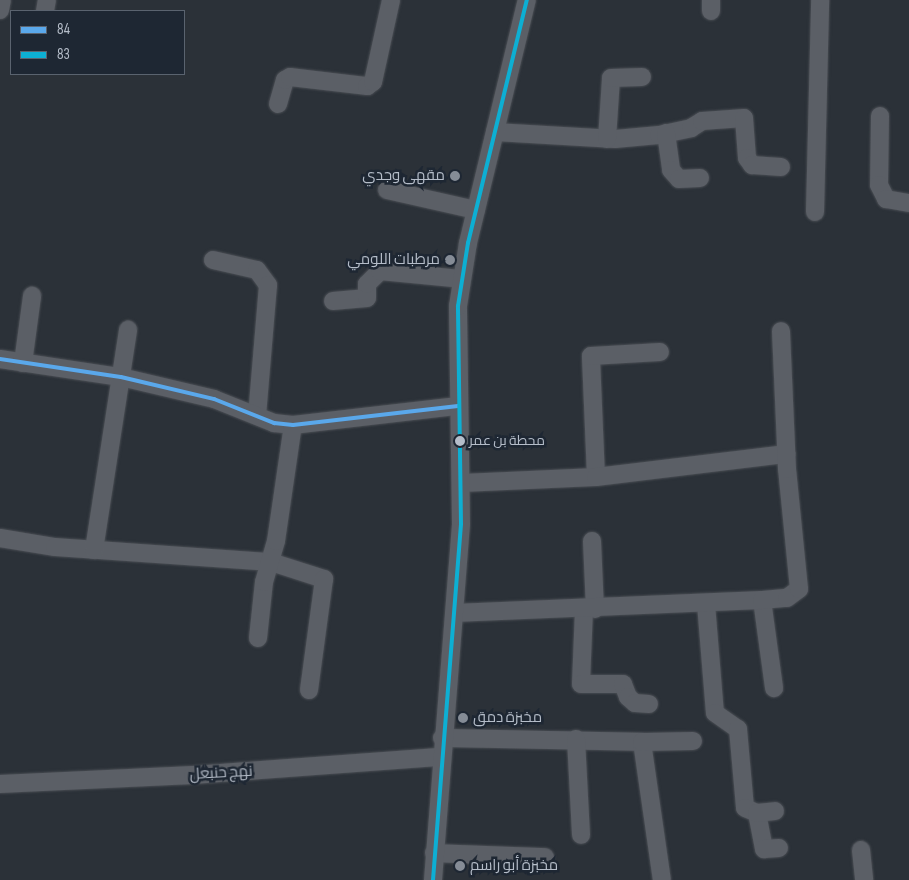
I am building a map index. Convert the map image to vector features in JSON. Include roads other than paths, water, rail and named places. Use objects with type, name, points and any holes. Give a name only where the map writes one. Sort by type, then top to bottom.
[{"type":"street","points":[[0,10],[2,0]]},
{"type":"street","points":[[278,104],[285,80],[290,77],[368,86],[373,82],[392,0]]},
{"type":"street","points":[[433,880],[462,483],[458,406],[457,325],[461,279],[494,132],[527,0]]},
{"type":"street","points":[[815,212],[820,0]]},
{"type":"street","points":[[607,139],[610,78],[642,77]]},
{"type":"street","points":[[880,116],[879,185],[886,199],[909,203]]},
{"type":"street","points":[[494,132],[607,139],[666,133],[691,128],[702,121],[744,118],[747,158],[752,165],[781,167]]},
{"type":"street","points":[[666,133],[670,170],[679,179],[700,178]]},
{"type":"street","points":[[387,190],[476,210]]},
{"type":"street","points":[[213,260],[257,270],[268,285],[257,416]]},
{"type":"street","points":[[334,301],[367,298],[367,284],[380,271],[461,279]]},
{"type":"street","points":[[23,363],[32,296]]},
{"type":"street","points":[[94,550],[128,330]]},
{"type":"street","points":[[454,613],[706,604],[787,598],[799,589],[787,454],[781,331]]},
{"type":"street","points":[[596,477],[591,356],[660,352]]},
{"type":"street","points":[[0,359],[121,377],[214,399],[257,416],[293,425],[458,406]]},
{"type":"street","points":[[258,638],[264,582],[272,562],[293,425]]},
{"type":"street","points":[[462,483],[596,477],[787,454]]},
{"type":"street","points":[[0,538],[94,550],[272,562],[324,579],[309,690]]},
{"type":"street","points":[[592,541],[589,609],[581,684],[623,684],[628,698],[635,703],[649,704]]},
{"type":"street","points":[[762,600],[774,688]]},
{"type":"street","points":[[706,604],[715,712],[738,729],[744,808],[766,812],[764,849],[779,848]]},
{"type":"street","points":[[442,738],[576,739],[642,742],[693,741]]},
{"type":"street","points":[[576,739],[581,835]]},
{"type":"street","points":[[642,742],[662,880]]},
{"type":"street","name":"نهج حنبعل","points":[[0,784],[193,775],[441,757]]},
{"type":"street","points":[[861,850],[864,880]]},
{"type":"street","points":[[434,854],[545,857]]},
{"type":"place","name":"مقهى وجدي","points":[[455,176]]},
{"type":"place","name":"مرطبات اللومي","points":[[450,260]]},
{"type":"place","name":"محطة بن عمر","points":[[460,441]]},
{"type":"place","name":"مخبزة دمق","points":[[463,718]]},
{"type":"place","name":"مخبزة أبو راسم","points":[[460,866]]}]
